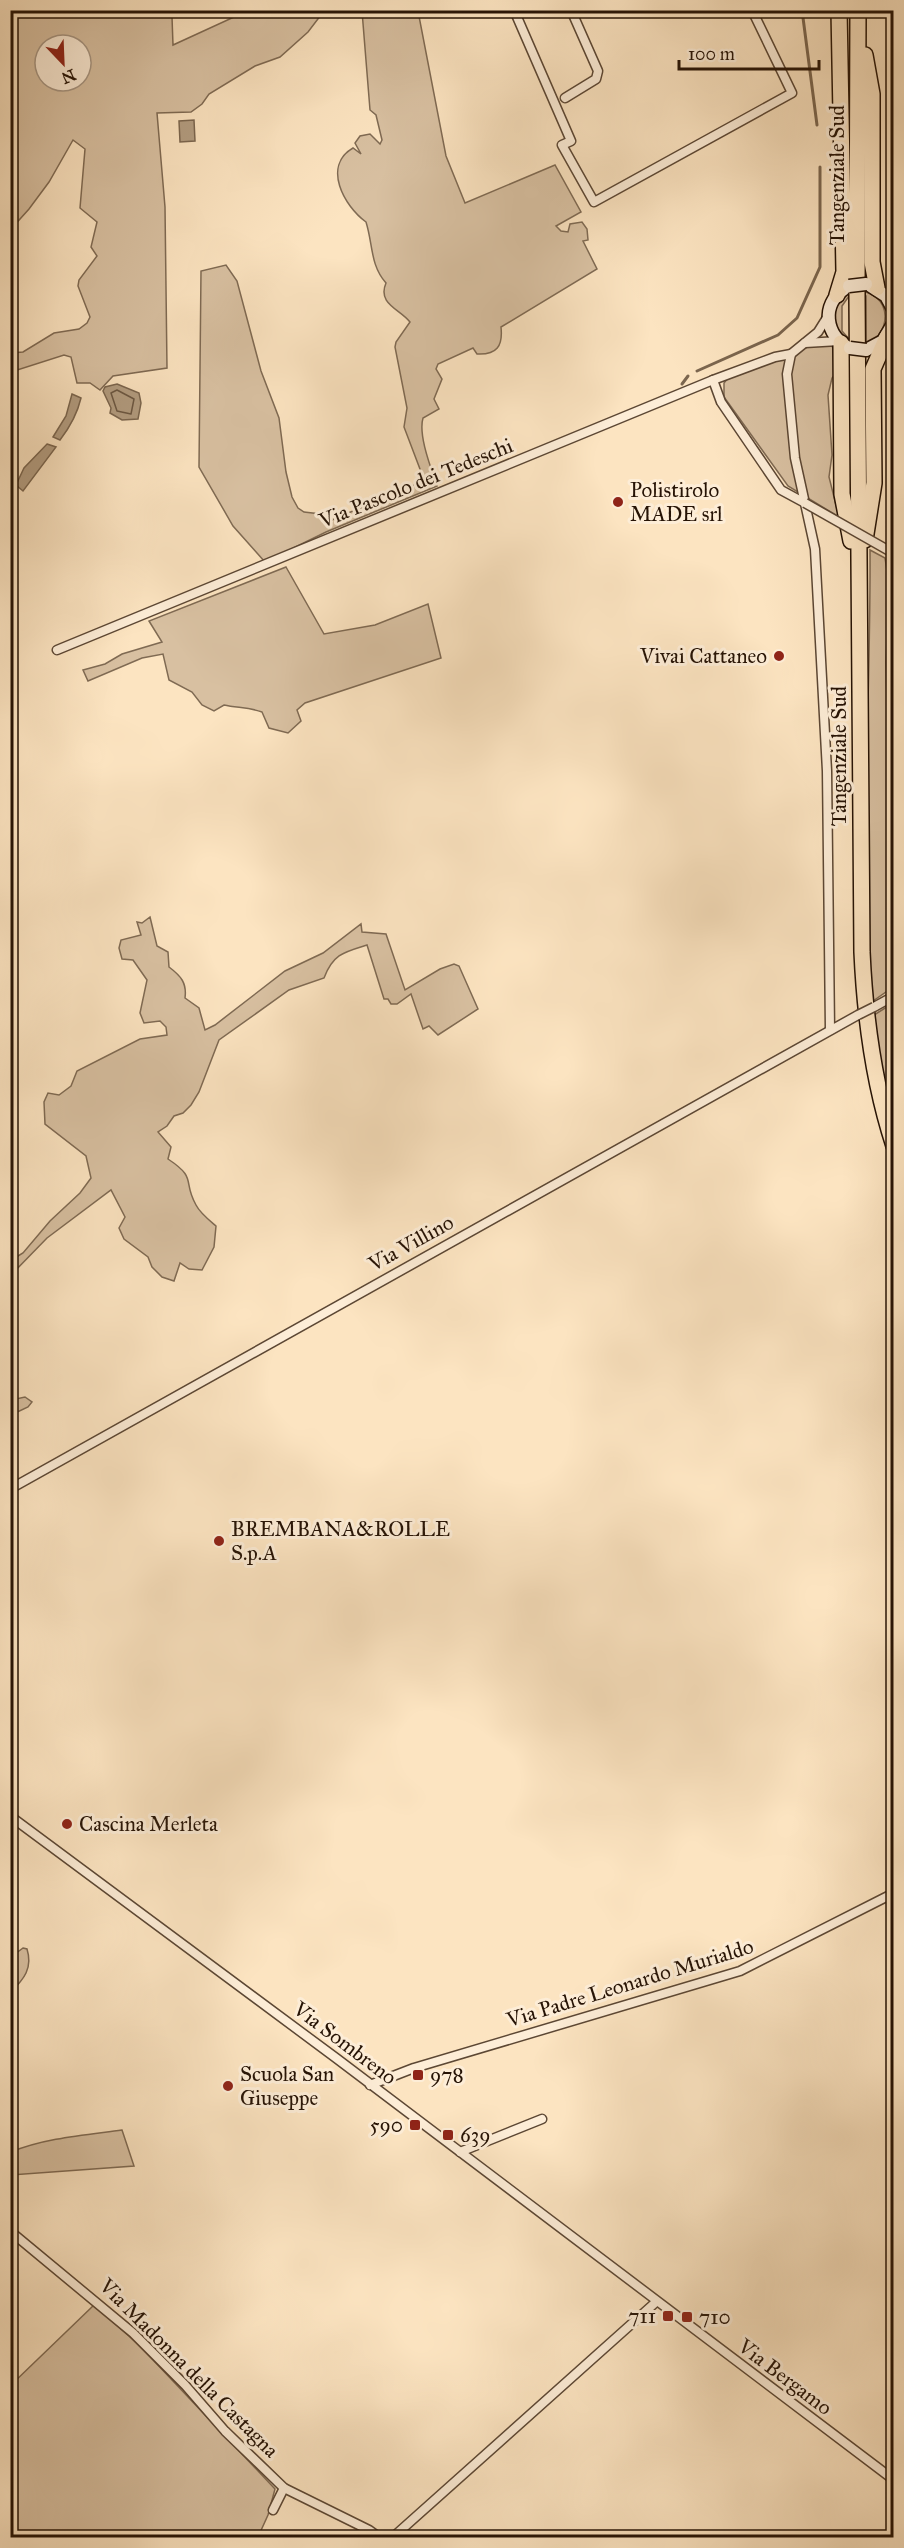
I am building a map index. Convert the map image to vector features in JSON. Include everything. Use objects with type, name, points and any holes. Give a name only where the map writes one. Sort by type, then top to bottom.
[{"type":"highway","points":[[839,10],[844,272],[841,291]]},
{"type":"highway","points":[[858,16],[872,94],[872,262],[876,288]]},
{"type":"highway","name":"Tangenziale Sud","points":[[858,16],[849,347],[858,546],[862,952],[864,998],[872,1061],[894,1146]]},
{"type":"highway","points":[[849,347],[842,494],[850,540],[858,546],[865,540],[874,496],[873,369],[881,342]]},
{"type":"street","points":[[514,10],[571,141],[562,145],[594,202],[792,93],[752,10]]},
{"type":"street","points":[[565,98],[596,79],[598,71],[571,10]]},
{"type":"street","points":[[830,1030],[827,771],[815,549],[795,458],[787,374],[791,354],[821,330],[831,303],[841,291],[860,284],[894,292]]},
{"type":"street","points":[[876,288],[888,299],[894,311]]},
{"type":"street","points":[[828,315],[830,327],[849,347]]},
{"type":"street","points":[[805,343],[866,350],[881,342],[894,322]]},
{"type":"street","name":"Via Pascolo dei Tedeschi","points":[[57,650],[713,380],[776,357],[791,354]]},
{"type":"street","points":[[713,380],[721,402],[781,490],[893,553],[894,847]]},
{"type":"street","name":"Via Villino","points":[[10,1489],[894,996]]},
{"type":"street","name":"Via Sombreno","points":[[11,1818],[300,2031],[656,2302]]},
{"type":"street","name":"Via Padre Leonardo Murialdo","points":[[370,2085],[414,2068],[740,1971],[894,1893]]},
{"type":"street","points":[[460,2152],[542,2119]]},
{"type":"street","name":"Via Madonna della Castagna","points":[[10,2231],[134,2332],[185,2385],[225,2432],[284,2488],[369,2530],[380,2538]]},
{"type":"street","points":[[392,2538],[656,2302]]},
{"type":"street","name":"Via Bergamo","points":[[656,2302],[894,2480]]},
{"type":"street","name":"Via Madonna della Castagna","points":[[273,2510],[284,2488]]},
{"type":"shaded area","points":[[11,10],[181,11],[172,17],[173,45],[247,11],[324,11],[308,32],[280,57],[255,66],[209,94],[202,104],[191,112],[157,113],[165,207],[167,368],[113,376],[100,390],[90,383],[77,383],[71,357],[64,355],[11,372],[11,353],[23,352],[54,333],[79,329],[87,323],[90,317],[78,286],[79,280],[97,256],[91,247],[97,222],[80,208],[85,149],[73,140],[49,182],[11,229]]},
{"type":"shaded area","points":[[362,11],[418,11],[446,156],[465,203],[555,165],[581,212],[556,226],[561,231],[568,232],[570,224],[582,222],[587,229],[588,240],[583,241],[597,269],[501,327],[500,344],[494,351],[477,354],[473,348],[438,364],[436,369],[442,379],[434,399],[439,409],[423,418],[422,425],[426,452],[437,486],[326,532],[265,562],[233,526],[199,467],[201,271],[226,265],[237,281],[261,371],[279,418],[286,472],[292,497],[298,508],[304,512],[321,514],[327,522],[419,483],[423,477],[404,427],[407,408],[395,347],[410,322],[387,301],[384,290],[386,283],[374,262],[366,222],[350,206],[344,196],[338,175],[339,165],[344,156],[353,148],[361,154],[355,143],[360,136],[370,134],[380,144],[382,140],[376,115],[370,110]]},
{"type":"shaded area","points":[[850,290],[866,292],[877,298],[883,306],[885,316],[883,326],[879,335],[871,341],[861,344],[852,343],[838,337],[830,310]],"holes":[[[849,296],[866,296],[866,341],[850,340],[842,331],[842,306]]]},
{"type":"shaded area","points":[[815,343],[825,343],[837,349],[840,369],[832,378],[828,395],[832,455],[829,477],[839,517],[788,486],[724,397],[724,383],[728,378]]},
{"type":"shaded area","points":[[870,550],[885,558],[887,571],[887,844],[894,923],[893,987],[873,1001],[866,832]]},
{"type":"shaded area","points":[[286,567],[324,634],[375,625],[428,604],[441,658],[305,703],[297,710],[301,721],[288,733],[269,728],[262,712],[257,710],[224,705],[214,711],[202,705],[192,692],[169,680],[163,654],[142,658],[88,681],[83,670],[105,664],[122,654],[162,642],[149,621]]},
{"type":"shaded area","points":[[150,917],[157,946],[168,952],[169,967],[182,980],[185,998],[199,1008],[205,1030],[215,1025],[285,971],[323,953],[361,924],[362,932],[386,934],[405,990],[440,969],[454,964],[459,966],[478,1009],[438,1035],[429,1026],[423,1029],[411,994],[397,1004],[391,1004],[388,999],[384,999],[367,945],[340,955],[331,964],[324,978],[289,990],[219,1040],[199,1092],[191,1105],[183,1113],[174,1116],[167,1126],[158,1132],[171,1147],[168,1159],[183,1171],[198,1208],[216,1226],[214,1247],[202,1270],[189,1269],[180,1263],[174,1281],[162,1277],[152,1267],[148,1257],[124,1239],[119,1228],[125,1217],[111,1190],[47,1238],[11,1275],[11,1251],[18,1256],[23,1253],[50,1221],[80,1193],[91,1178],[86,1156],[45,1124],[44,1102],[48,1093],[59,1095],[71,1086],[77,1071],[140,1039],[167,1035],[166,1027],[160,1021],[144,1023],[140,1013],[147,980],[133,960],[122,959],[119,948],[121,940],[141,935],[137,922],[142,923]]},
{"type":"shaded area","points":[[893,1003],[893,1106],[883,1073],[874,1015]]},
{"type":"shaded area","points":[[25,1397],[32,1402],[28,1407],[11,1415],[11,1400]]},
{"type":"shaded area","points":[[23,1948],[27,1949],[29,1956],[28,1968],[11,1992],[11,1957]]},
{"type":"shaded area","points":[[122,2130],[134,2166],[11,2175],[11,2152],[51,2140]]},
{"type":"shaded area","points":[[94,2305],[138,2344],[275,2489],[268,2515],[258,2537],[11,2538],[11,2385]]},
{"type":"water","points":[[194,120],[195,141],[180,142],[179,121]]},
{"type":"water","points":[[117,384],[139,393],[141,403],[138,419],[122,420],[110,413],[111,408],[103,391],[105,387]]},
{"type":"water","points":[[72,394],[81,398],[73,420],[60,440],[53,437],[66,416]]},
{"type":"water","points":[[47,444],[56,447],[23,491],[16,485],[24,468]]},
{"type":"waterway","points":[[802,10],[817,125]]},
{"type":"waterway","points":[[697,371],[778,335],[797,318],[820,267],[820,167]]},
{"type":"waterway","points":[[682,384],[688,376]]},
{"type":"place","name":"Polistirolo MADE srl","points":[[618,502]]},
{"type":"place","name":"Vivai Cattaneo","points":[[779,656]]},
{"type":"place","name":"BREMBANA&ROLLE S.p.A","points":[[219,1541]]},
{"type":"place","name":"Cascina Merleta","points":[[67,1824]]},
{"type":"place","name":"978","points":[[418,2075]]},
{"type":"place","name":"Scuola San Giuseppe","points":[[228,2086]]},
{"type":"place","name":"590","points":[[415,2125]]},
{"type":"place","name":"639","points":[[448,2135]]},
{"type":"place","name":"711","points":[[668,2316]]},
{"type":"place","name":"710","points":[[687,2317]]}]
